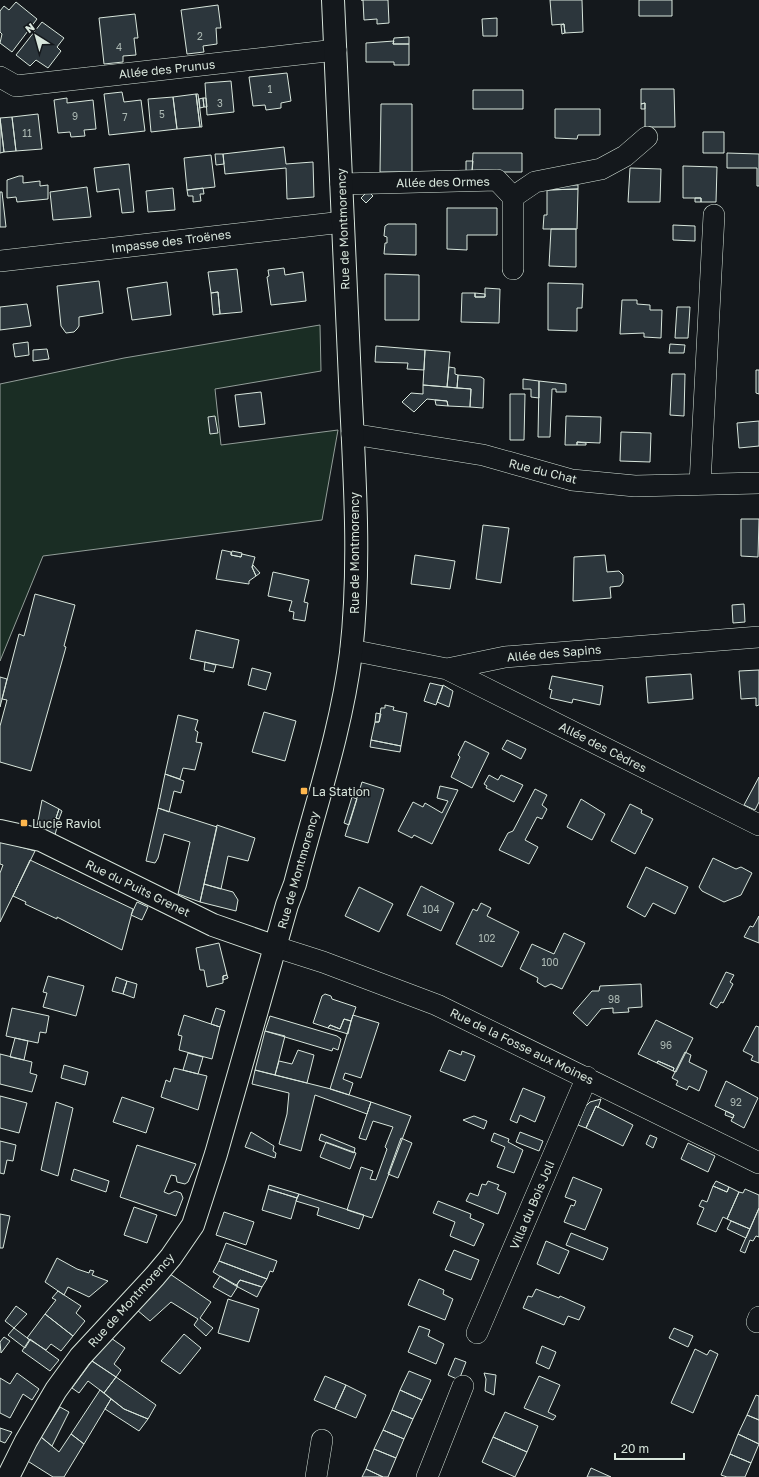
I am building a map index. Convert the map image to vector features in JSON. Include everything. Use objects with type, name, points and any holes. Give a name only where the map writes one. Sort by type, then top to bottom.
[{"type":"street","name":"Rue de Montmorency","points":[[8,1477],[56,1390],[80,1356],[163,1266],[193,1225],[216,1154],[340,722],[351,650],[355,596],[352,434],[333,0]]},
{"type":"street","name":"Allée des Prunus","points":[[0,77],[16,86],[336,50]]},
{"type":"street","points":[[513,269],[513,197],[535,182],[601,169],[625,156],[647,137]]},
{"type":"street","name":"Allée des Ormes","points":[[341,184],[497,180],[513,197]]},
{"type":"street","points":[[700,484],[714,215]]},
{"type":"street","name":"Impasse des Troënes","points":[[0,261],[343,222]]},
{"type":"street","name":"Rue du Chat","points":[[352,434],[482,455],[572,480],[635,486],[759,483]]},
{"type":"street","name":"Allée des Sapins","points":[[351,650],[446,669],[505,657],[759,637]]},
{"type":"street","name":"Allée des Cèdres","points":[[446,669],[759,825]]},
{"type":"street","name":"Rue du Puits Grenet","points":[[0,831],[41,840],[213,925],[276,947]]},
{"type":"street","name":"Rue de la Fosse aux Moines","points":[[276,947],[323,962],[437,1005],[587,1077],[759,1163]]},
{"type":"street","name":"Villa du Bois Joli","points":[[477,1332],[587,1077]]},
{"type":"street","points":[[427,1477],[463,1386]]},
{"type":"street","points":[[316,1477],[322,1440]]},
{"type":"green space","points":[[320,325],[321,371],[215,389],[221,445],[338,430],[322,520],[43,556],[0,661],[0,384],[124,358]]},
{"type":"building","points":[[363,0],[388,0],[389,23],[377,24],[377,19],[364,20]]},
{"type":"building","points":[[550,0],[582,0],[583,32],[565,33],[564,24],[552,25]]},
{"type":"building","points":[[639,0],[672,0],[672,16],[639,16]]},
{"type":"building","points":[[16,2],[37,19],[12,52],[0,43],[2,34],[0,32],[0,11],[4,6],[9,10]]},
{"type":"building","points":[[218,5],[221,28],[216,28],[217,44],[203,46],[204,52],[187,54],[181,10]]},
{"type":"building","points":[[135,14],[138,38],[134,38],[136,55],[123,56],[123,62],[104,64],[99,18]]},
{"type":"building","points":[[497,18],[497,36],[483,36],[482,19]]},
{"type":"building","points":[[42,22],[64,38],[57,47],[61,51],[48,68],[36,60],[30,66],[16,55]]},
{"type":"building","points":[[564,24],[565,33],[562,34],[561,25]]},
{"type":"building","points":[[409,37],[409,44],[393,44],[394,38]]},
{"type":"building","points":[[394,41],[393,44],[409,44],[409,65],[394,65],[394,62],[366,62],[366,43]]},
{"type":"building","points":[[287,73],[291,101],[281,103],[281,108],[266,110],[265,105],[253,106],[249,77]]},
{"type":"building","points":[[231,81],[234,112],[207,115],[205,83]]},
{"type":"building","points":[[641,89],[674,89],[675,127],[645,127],[645,103],[641,104]]},
{"type":"building","points":[[473,90],[523,90],[523,109],[473,109]]},
{"type":"building","points":[[122,92],[124,102],[141,100],[145,131],[109,135],[104,94]]},
{"type":"building","points":[[196,94],[200,127],[177,129],[173,97]]},
{"type":"building","points":[[196,94],[198,94],[202,127],[200,127]]},
{"type":"building","points":[[173,97],[177,129],[151,132],[148,99]]},
{"type":"building","points":[[67,98],[67,103],[93,100],[96,129],[84,130],[85,136],[71,137],[70,132],[58,133],[54,100]]},
{"type":"building","points":[[203,98],[206,98],[207,107],[204,107]]},
{"type":"building","points":[[203,98],[204,107],[200,108],[199,99]]},
{"type":"building","points":[[645,103],[645,109],[641,109],[641,104]]},
{"type":"building","points":[[381,104],[412,104],[412,172],[380,172]]},
{"type":"building","points":[[555,109],[600,109],[600,135],[578,135],[577,139],[555,138]]},
{"type":"building","points":[[38,114],[42,149],[16,151],[12,117]]},
{"type":"building","points":[[12,117],[16,151],[4,152],[0,118]]},
{"type":"building","points":[[0,118],[4,152],[0,153]]},
{"type":"building","points":[[703,132],[724,132],[724,153],[703,153]]},
{"type":"building","points":[[284,147],[286,164],[313,162],[314,197],[287,199],[286,168],[225,174],[223,154]]},
{"type":"building","points":[[473,153],[522,153],[522,172],[472,172]]},
{"type":"building","points":[[727,153],[759,154],[759,186],[757,186],[757,168],[727,168]]},
{"type":"building","points":[[215,154],[223,154],[224,164],[216,165]]},
{"type":"building","points":[[211,155],[215,187],[187,190],[184,158]]},
{"type":"building","points":[[466,161],[473,161],[472,172],[466,172]]},
{"type":"building","points":[[129,164],[134,212],[122,213],[119,189],[97,192],[94,168]]},
{"type":"building","points":[[683,166],[717,167],[716,202],[701,202],[701,198],[683,198]]},
{"type":"building","points":[[630,168],[661,169],[660,202],[628,202]]},
{"type":"building","points":[[23,176],[23,183],[40,181],[40,186],[48,185],[48,199],[17,202],[16,197],[7,198],[7,180]]},
{"type":"building","points":[[547,185],[578,185],[578,189],[547,190]]},
{"type":"building","points":[[87,187],[91,217],[53,220],[50,192]]},
{"type":"building","points":[[173,188],[175,210],[148,212],[146,191]]},
{"type":"building","points":[[203,188],[204,194],[200,194],[201,201],[193,202],[193,196],[188,196],[187,190]]},
{"type":"building","points":[[578,189],[577,229],[543,229],[544,215],[547,215],[547,190]]},
{"type":"building","points":[[368,191],[373,196],[366,203],[361,198]]},
{"type":"building","points":[[0,192],[2,192],[6,227],[0,227]]},
{"type":"building","points":[[695,198],[701,198],[701,202],[695,202]]},
{"type":"building","points":[[447,208],[497,208],[497,235],[467,235],[467,250],[447,249]]},
{"type":"building","points":[[388,224],[416,224],[416,255],[384,254],[385,243],[387,243],[387,237],[384,236],[385,226]]},
{"type":"building","points":[[673,225],[695,226],[695,241],[673,240]]},
{"type":"building","points":[[551,229],[576,229],[576,267],[549,266]]},
{"type":"building","points":[[284,268],[285,275],[303,272],[306,301],[271,305],[267,277],[269,276],[268,270]]},
{"type":"building","points":[[237,269],[242,312],[220,314],[218,292],[211,293],[208,272]]},
{"type":"building","points":[[385,274],[419,275],[419,320],[385,320]]},
{"type":"building","points":[[99,281],[103,313],[79,317],[79,326],[77,329],[74,332],[66,333],[61,326],[57,286]]},
{"type":"building","points":[[167,282],[171,315],[132,320],[127,288]]},
{"type":"building","points":[[548,283],[583,284],[582,308],[577,308],[577,331],[548,330]]},
{"type":"building","points":[[485,288],[500,289],[499,323],[461,322],[462,293],[475,293],[475,297],[485,297]]},
{"type":"building","points":[[218,292],[220,314],[213,315],[211,293]]},
{"type":"building","points":[[475,293],[485,294],[485,297],[475,297]]},
{"type":"building","points":[[622,300],[637,300],[637,304],[650,305],[650,310],[662,310],[661,338],[644,337],[644,333],[620,334]]},
{"type":"building","points":[[27,304],[31,326],[0,330],[0,307]]},
{"type":"building","points":[[677,307],[690,307],[688,338],[675,338]]},
{"type":"building","points":[[28,342],[29,355],[15,357],[13,344]]},
{"type":"building","points":[[670,344],[685,345],[684,353],[669,353]]},
{"type":"building","points":[[376,346],[425,350],[424,370],[407,369],[408,363],[375,362]]},
{"type":"building","points":[[47,349],[49,359],[33,361],[33,350]]},
{"type":"building","points":[[425,350],[450,352],[447,387],[423,385]]},
{"type":"building","points":[[449,367],[455,368],[455,374],[458,375],[457,388],[447,387]]},
{"type":"building","points":[[756,370],[759,370],[759,394],[756,393]]},
{"type":"building","points":[[672,374],[685,374],[684,416],[670,415]]},
{"type":"building","points":[[458,375],[481,377],[484,379],[483,408],[470,407],[471,389],[457,388]]},
{"type":"building","points":[[523,379],[539,381],[539,398],[531,397],[531,389],[523,389]]},
{"type":"building","points":[[539,381],[566,384],[566,392],[556,392],[556,389],[552,389],[550,437],[538,437]]},
{"type":"building","points":[[423,385],[471,389],[470,407],[448,406],[447,401],[427,399],[414,412],[402,402],[411,393],[423,394]]},
{"type":"building","points":[[261,392],[265,424],[239,427],[235,395]]},
{"type":"building","points":[[510,394],[525,394],[524,440],[510,440]]},
{"type":"building","points":[[435,400],[447,401],[448,406],[436,405]]},
{"type":"building","points":[[215,416],[218,433],[210,434],[208,417]]},
{"type":"building","points":[[566,416],[601,417],[600,443],[577,442],[577,445],[565,445]]},
{"type":"building","points":[[759,421],[759,446],[739,448],[737,423]]},
{"type":"building","points":[[621,432],[651,433],[650,462],[620,461]]},
{"type":"building","points":[[577,442],[586,443],[586,445],[577,445]]},
{"type":"building","points":[[741,519],[759,519],[758,557],[741,556]]},
{"type":"building","points":[[483,525],[509,528],[501,583],[476,579]]},
{"type":"building","points":[[222,550],[231,552],[231,555],[241,557],[242,554],[255,557],[252,567],[256,576],[249,581],[249,584],[216,579]]},
{"type":"building","points":[[232,551],[242,553],[241,557],[231,555]]},
{"type":"building","points":[[415,555],[455,561],[450,589],[411,584]]},
{"type":"building","points":[[605,555],[607,572],[619,571],[623,575],[623,582],[620,586],[610,587],[611,598],[573,601],[574,557]]},
{"type":"building","points":[[253,565],[260,573],[256,576],[252,567]]},
{"type":"building","points":[[273,572],[309,580],[304,602],[308,603],[305,621],[293,619],[294,612],[289,611],[292,601],[268,596]]},
{"type":"building","points":[[35,594],[75,605],[64,646],[66,647],[31,771],[0,762],[0,726],[7,700],[2,699],[19,634],[24,636]]},
{"type":"building","points":[[744,604],[745,622],[733,623],[732,605]]},
{"type":"building","points":[[196,630],[239,640],[233,668],[190,659]]},
{"type":"building","points":[[205,662],[216,665],[214,672],[204,670]]},
{"type":"building","points":[[252,668],[271,673],[266,690],[248,685]]},
{"type":"building","points":[[759,670],[759,705],[756,706],[756,698],[741,699],[739,671]]},
{"type":"building","points":[[691,674],[693,699],[648,703],[646,677]]},
{"type":"building","points":[[552,676],[603,686],[600,705],[573,699],[572,703],[550,698],[552,690],[549,689]]},
{"type":"building","points":[[0,677],[7,679],[0,707]]},
{"type":"building","points":[[430,683],[443,686],[436,705],[424,701]]},
{"type":"building","points":[[443,685],[453,691],[449,707],[437,702]]},
{"type":"building","points":[[385,705],[394,707],[393,710],[407,713],[401,746],[371,740],[375,722],[379,722],[381,708],[385,708]]},
{"type":"building","points":[[264,712],[296,721],[285,761],[252,752]]},
{"type":"building","points":[[376,713],[381,714],[379,722],[375,722]]},
{"type":"building","points":[[178,715],[198,720],[195,730],[198,732],[196,742],[202,743],[195,770],[183,768],[180,779],[165,774]]},
{"type":"building","points":[[371,740],[401,746],[400,752],[370,747]]},
{"type":"building","points":[[507,740],[526,749],[521,759],[502,749]]},
{"type":"building","points":[[465,741],[489,753],[472,788],[451,777],[460,757],[458,755]]},
{"type":"building","points":[[165,774],[184,781],[181,793],[174,791],[169,812],[158,808]]},
{"type":"building","points":[[489,775],[498,780],[501,775],[523,785],[514,802],[486,788],[487,786],[484,784]]},
{"type":"building","points":[[759,777],[759,802],[755,810],[744,805]]},
{"type":"building","points":[[362,782],[384,789],[368,843],[345,836]]},
{"type":"building","points":[[440,786],[458,790],[432,844],[414,835],[412,838],[398,831],[413,802],[423,807],[425,803],[442,813],[448,801],[437,798]]},
{"type":"building","points":[[535,789],[547,795],[542,805],[547,809],[542,819],[537,817],[525,840],[538,847],[529,864],[499,850],[508,833],[513,831]]},
{"type":"building","points":[[352,797],[357,799],[349,825],[344,823]]},
{"type":"building","points":[[581,799],[605,814],[592,840],[567,827]]},
{"type":"building","points":[[42,800],[59,809],[56,818],[59,819],[55,835],[37,826]]},
{"type":"building","points":[[630,804],[642,810],[641,813],[653,819],[635,854],[611,841]]},
{"type":"building","points":[[158,808],[217,827],[200,902],[178,894],[190,842],[164,834],[158,858],[155,863],[146,861]]},
{"type":"building","points":[[59,809],[62,811],[59,819],[56,818]]},
{"type":"building","points":[[217,825],[255,838],[248,861],[228,856],[221,889],[204,884]]},
{"type":"building","points":[[0,841],[35,851],[0,922],[0,873],[3,865],[0,864]]},
{"type":"building","points":[[713,858],[736,869],[741,867],[752,873],[741,895],[724,902],[702,891],[699,887]]},
{"type":"building","points":[[30,860],[133,909],[122,950],[57,917],[57,919],[25,904],[26,902],[13,896]]},
{"type":"building","points":[[646,867],[688,887],[675,914],[653,903],[645,917],[627,907]]},
{"type":"building","points":[[204,884],[233,892],[238,900],[236,911],[200,902]]},
{"type":"building","points":[[421,886],[454,903],[441,931],[407,915]]},
{"type":"building","points":[[359,887],[393,904],[379,932],[345,916]]},
{"type":"building","points":[[137,902],[148,907],[142,920],[131,915]]},
{"type":"building","points":[[481,903],[491,908],[487,916],[519,932],[502,967],[456,944],[473,909],[477,911]]},
{"type":"building","points":[[759,916],[759,943],[744,937],[750,926],[753,927]]},
{"type":"building","points":[[564,933],[585,943],[562,989],[551,984],[545,987],[537,982],[538,978],[520,969],[532,944],[554,954]]},
{"type":"building","points":[[219,943],[227,975],[223,976],[223,983],[207,987],[204,970],[200,970],[196,948]]},
{"type":"building","points":[[726,972],[734,975],[730,982],[733,984],[723,1003],[721,1002],[717,1008],[710,1004]]},
{"type":"building","points":[[227,975],[228,978],[223,980],[223,976]]},
{"type":"building","points":[[48,976],[84,986],[76,1016],[43,1007],[47,993],[43,992]]},
{"type":"building","points":[[116,977],[127,981],[123,994],[112,991]]},
{"type":"building","points":[[127,981],[137,984],[134,998],[123,994]]},
{"type":"building","points":[[641,984],[642,1007],[628,1008],[629,1012],[613,1013],[613,1008],[601,1009],[587,1026],[573,1013],[592,991],[599,991],[600,986]]},
{"type":"building","points":[[325,994],[331,996],[332,999],[356,1007],[351,1021],[344,1019],[340,1029],[330,1025],[328,1028],[313,1023],[322,996]]},
{"type":"building","points":[[12,1008],[49,1016],[46,1033],[40,1032],[38,1043],[6,1036]]},
{"type":"building","points":[[216,1008],[225,1011],[220,1027],[211,1024]]},
{"type":"building","points":[[184,1015],[220,1027],[212,1059],[179,1050],[182,1036],[178,1035]]},
{"type":"building","points":[[353,1015],[379,1023],[361,1078],[345,1073],[343,1079],[353,1083],[349,1095],[330,1089]]},
{"type":"building","points":[[270,1016],[337,1036],[341,1039],[338,1050],[333,1048],[332,1051],[265,1031]]},
{"type":"building","points":[[344,1019],[351,1021],[348,1034],[328,1028],[330,1025],[340,1029]]},
{"type":"building","points":[[656,1020],[693,1038],[676,1072],[673,1071],[674,1068],[658,1061],[657,1063],[638,1054]]},
{"type":"building","points":[[756,1026],[759,1027],[759,1063],[751,1060],[753,1056],[743,1051]]},
{"type":"building","points":[[265,1031],[285,1036],[275,1075],[255,1070]]},
{"type":"building","points":[[15,1038],[28,1041],[24,1060],[10,1057]]},
{"type":"building","points":[[298,1050],[314,1055],[307,1083],[275,1075],[279,1061],[292,1064]]},
{"type":"building","points":[[449,1050],[461,1055],[462,1051],[475,1056],[465,1081],[440,1071]]},
{"type":"building","points":[[685,1052],[691,1055],[689,1062],[707,1071],[699,1091],[689,1086],[687,1090],[676,1085],[678,1081],[672,1078]]},
{"type":"building","points":[[188,1053],[203,1057],[198,1074],[183,1070]]},
{"type":"building","points":[[0,1054],[32,1062],[30,1073],[37,1075],[32,1092],[0,1084]]},
{"type":"building","points":[[658,1061],[674,1068],[673,1071],[657,1063]]},
{"type":"building","points":[[64,1065],[88,1072],[85,1085],[61,1078]]},
{"type":"building","points":[[174,1068],[207,1076],[198,1110],[161,1097],[166,1080],[170,1082]]},
{"type":"building","points":[[255,1070],[331,1089],[371,1102],[367,1114],[315,1095],[301,1151],[279,1144],[287,1114],[289,1093],[252,1084]]},
{"type":"building","points":[[726,1081],[758,1098],[744,1128],[731,1121],[734,1115],[715,1106]]},
{"type":"building","points":[[523,1088],[545,1097],[535,1122],[520,1115],[517,1123],[510,1120]]},
{"type":"building","points":[[0,1096],[27,1103],[19,1133],[0,1128]]},
{"type":"building","points":[[122,1097],[154,1108],[146,1133],[113,1122]]},
{"type":"building","points":[[601,1099],[598,1108],[596,1106],[586,1128],[578,1125],[585,1107],[590,1102]]},
{"type":"building","points":[[56,1102],[73,1108],[58,1176],[41,1170]]},
{"type":"building","points":[[371,1102],[411,1116],[372,1218],[347,1210],[361,1167],[373,1171],[370,1179],[376,1180],[387,1149],[385,1147],[393,1127],[373,1121],[366,1140],[359,1138]]},
{"type":"building","points":[[596,1106],[633,1125],[623,1146],[586,1128]]},
{"type":"building","points":[[726,1111],[734,1115],[733,1118],[725,1115]]},
{"type":"building","points":[[474,1116],[487,1121],[484,1129],[463,1120]]},
{"type":"building","points":[[251,1132],[274,1146],[273,1151],[276,1153],[275,1158],[245,1147]]},
{"type":"building","points":[[520,1132],[543,1141],[539,1151],[516,1142]]},
{"type":"building","points":[[494,1133],[509,1139],[508,1142],[523,1150],[514,1173],[497,1167],[505,1147],[491,1141]]},
{"type":"building","points":[[321,1134],[355,1148],[354,1153],[319,1140]]},
{"type":"building","points":[[650,1135],[657,1138],[653,1148],[646,1144]]},
{"type":"building","points":[[401,1138],[412,1143],[398,1178],[388,1174]]},
{"type":"building","points":[[0,1141],[16,1145],[13,1161],[7,1160],[4,1174],[0,1173]]},
{"type":"building","points":[[326,1142],[356,1153],[350,1169],[320,1157]]},
{"type":"building","points":[[688,1143],[715,1156],[708,1172],[681,1159]]},
{"type":"building","points":[[137,1145],[196,1164],[188,1182],[185,1184],[177,1182],[176,1176],[171,1175],[164,1192],[169,1194],[175,1191],[181,1193],[183,1198],[176,1216],[120,1197]]},
{"type":"building","points":[[74,1169],[109,1181],[106,1192],[71,1180]]},
{"type":"building","points":[[573,1177],[602,1189],[585,1230],[564,1222],[571,1205],[574,1206],[576,1201],[565,1197]]},
{"type":"building","points":[[488,1181],[499,1185],[497,1189],[506,1193],[498,1214],[466,1201],[470,1193],[478,1196],[482,1184],[486,1185]]},
{"type":"building","points":[[716,1181],[729,1187],[727,1192],[713,1186]]},
{"type":"building","points":[[269,1185],[299,1194],[297,1198],[268,1189]]},
{"type":"building","points":[[713,1186],[727,1192],[729,1187],[739,1192],[727,1219],[723,1217],[716,1232],[697,1224],[704,1208],[699,1206],[702,1200],[707,1202]]},
{"type":"building","points":[[268,1189],[297,1198],[291,1219],[262,1210]]},
{"type":"building","points":[[745,1189],[759,1195],[759,1208],[750,1229],[727,1219],[739,1192],[743,1193]]},
{"type":"building","points":[[299,1194],[364,1215],[359,1229],[317,1215],[319,1208],[296,1201]]},
{"type":"building","points":[[438,1201],[471,1214],[470,1218],[484,1224],[474,1246],[450,1236],[455,1222],[433,1213]]},
{"type":"building","points":[[134,1207],[157,1215],[147,1243],[124,1235]]},
{"type":"building","points":[[759,1208],[759,1237],[756,1236],[753,1241],[750,1240],[745,1253],[740,1251]]},
{"type":"building","points":[[224,1212],[254,1222],[246,1245],[216,1235]]},
{"type":"building","points":[[0,1214],[10,1216],[3,1248],[0,1248]]},
{"type":"building","points":[[731,1221],[750,1229],[746,1238],[727,1229]]},
{"type":"building","points":[[571,1233],[608,1248],[603,1260],[566,1245]]},
{"type":"building","points":[[546,1241],[569,1251],[559,1274],[537,1264]]},
{"type":"building","points":[[226,1243],[277,1261],[273,1272],[270,1271],[267,1279],[219,1261]]},
{"type":"building","points":[[454,1250],[479,1260],[471,1280],[445,1270]]},
{"type":"building","points":[[57,1258],[77,1269],[89,1273],[90,1270],[94,1271],[92,1275],[108,1281],[89,1297],[68,1287],[64,1295],[45,1282]]},
{"type":"building","points":[[219,1261],[267,1279],[262,1287],[240,1280],[236,1286],[213,1272]]},
{"type":"building","points":[[170,1274],[211,1302],[200,1318],[213,1328],[206,1336],[194,1325],[198,1319],[171,1302],[150,1321],[137,1310],[158,1289]]},
{"type":"building","points":[[220,1276],[238,1286],[231,1297],[213,1287]]},
{"type":"building","points":[[419,1279],[444,1290],[443,1294],[453,1299],[445,1320],[408,1305]]},
{"type":"building","points":[[240,1280],[262,1287],[257,1297],[236,1286]]},
{"type":"building","points":[[536,1289],[559,1298],[560,1296],[585,1307],[579,1320],[568,1316],[564,1325],[523,1308],[528,1296],[532,1297]]},
{"type":"building","points":[[58,1291],[81,1306],[76,1313],[85,1321],[73,1336],[45,1314],[56,1300],[52,1298]]},
{"type":"building","points":[[228,1299],[259,1309],[249,1342],[218,1333]]},
{"type":"building","points":[[16,1306],[27,1314],[14,1328],[5,1321]]},
{"type":"building","points":[[45,1314],[73,1336],[61,1351],[51,1344],[46,1350],[27,1338]]},
{"type":"building","points":[[419,1326],[430,1330],[428,1336],[444,1344],[436,1364],[408,1352]]},
{"type":"building","points":[[14,1328],[30,1340],[25,1348],[8,1335]]},
{"type":"building","points":[[674,1328],[693,1336],[688,1347],[669,1338]]},
{"type":"building","points":[[184,1334],[201,1348],[180,1374],[161,1361]]},
{"type":"building","points":[[4,1337],[10,1341],[1,1353],[0,1342]]},
{"type":"building","points":[[111,1338],[125,1348],[114,1364],[121,1370],[116,1377],[92,1361]]},
{"type":"building","points":[[30,1339],[59,1360],[50,1371],[22,1351]]},
{"type":"building","points":[[542,1346],[556,1352],[549,1369],[536,1363]]},
{"type":"building","points":[[695,1349],[707,1355],[710,1350],[718,1354],[693,1413],[671,1403]]},
{"type":"building","points":[[455,1358],[466,1362],[459,1380],[448,1375]]},
{"type":"building","points":[[92,1361],[116,1377],[104,1393],[88,1381],[79,1393],[72,1388]]},
{"type":"building","points":[[409,1371],[431,1380],[422,1400],[400,1390]]},
{"type":"building","points":[[17,1373],[39,1389],[32,1400],[23,1394],[10,1418],[0,1413],[0,1378],[10,1384]]},
{"type":"building","points":[[484,1373],[496,1375],[494,1395],[485,1391],[486,1379]]},
{"type":"building","points":[[325,1376],[346,1385],[335,1409],[314,1400]]},
{"type":"building","points":[[539,1376],[560,1385],[548,1412],[556,1416],[553,1420],[524,1408]]},
{"type":"building","points":[[116,1377],[156,1405],[148,1419],[124,1409],[104,1393]]},
{"type":"building","points":[[346,1385],[366,1395],[356,1418],[335,1409]]},
{"type":"building","points":[[100,1390],[111,1399],[84,1444],[71,1434]]},
{"type":"building","points":[[400,1390],[422,1400],[413,1419],[392,1410]]},
{"type":"building","points":[[756,1395],[759,1396],[759,1420],[747,1415]]},
{"type":"building","points":[[111,1399],[124,1409],[148,1419],[139,1431],[105,1409]]},
{"type":"building","points":[[60,1407],[69,1412],[52,1446],[41,1437]]},
{"type":"building","points":[[392,1410],[413,1419],[404,1439],[383,1430]]},
{"type":"building","points":[[505,1412],[538,1426],[527,1452],[493,1437]]},
{"type":"building","points":[[747,1415],[759,1420],[759,1444],[738,1434]]},
{"type":"building","points":[[0,1428],[12,1432],[5,1443],[0,1441]]},
{"type":"building","points":[[383,1430],[404,1439],[396,1458],[374,1449]]},
{"type":"building","points":[[71,1434],[84,1444],[64,1477],[53,1477],[26,1460],[41,1437],[59,1452]]},
{"type":"building","points":[[738,1434],[759,1444],[751,1463],[730,1454]]},
{"type":"building","points":[[493,1437],[527,1452],[515,1477],[482,1462]]},
{"type":"building","points":[[374,1449],[396,1458],[388,1477],[383,1477],[366,1469]]},
{"type":"building","points":[[730,1454],[751,1463],[745,1477],[727,1477],[721,1475]]},
{"type":"building","points":[[591,1468],[611,1477],[587,1477]]},
{"type":"building","points":[[366,1469],[383,1477],[362,1477]]},
{"type":"place","name":"La Station","points":[[304,791]]},
{"type":"place","name":"Lucie Raviol","points":[[24,823]]}]
